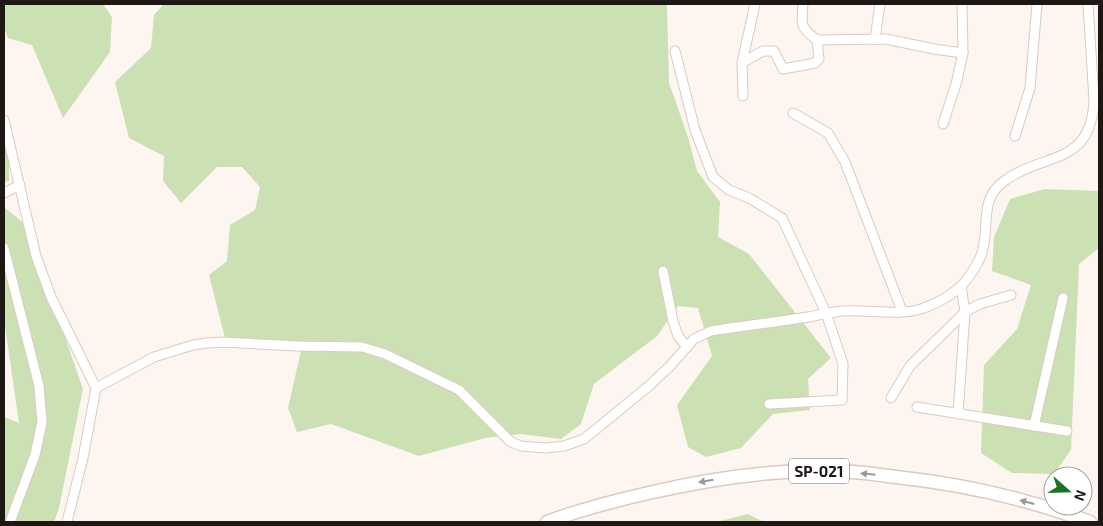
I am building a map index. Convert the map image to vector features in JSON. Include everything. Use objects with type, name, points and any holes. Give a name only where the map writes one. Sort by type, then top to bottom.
[{"type":"highway","name":"SP-021","points":[[548,522],[608,502],[718,479],[801,471],[840,471],[920,479],[953,485],[1033,504],[1090,522]]},
{"type":"street","points":[[743,96],[742,64],[755,4]]},
{"type":"street","points":[[803,4],[802,22],[804,31],[817,40],[886,39],[962,53]]},
{"type":"street","points":[[874,39],[880,4]]},
{"type":"street","points":[[943,124],[956,84],[962,53],[962,4]]},
{"type":"street","points":[[1015,136],[1030,88],[1037,4]]},
{"type":"street","points":[[96,388],[154,357],[193,345],[223,342],[362,347],[385,354],[459,390],[511,442],[522,446],[546,448],[564,446],[591,434],[650,386],[694,339],[711,331],[826,313],[856,310],[902,311],[922,309],[944,299],[969,277],[982,252],[988,202],[997,187],[1019,173],[1071,150],[1080,143],[1091,126],[1094,101],[1088,4]]},
{"type":"street","points":[[742,64],[763,51],[774,51],[783,69],[815,63],[819,58],[817,40]]},
{"type":"street","points":[[675,51],[695,130],[713,177],[729,190],[749,198],[782,218],[826,313],[844,364],[842,400],[769,404]]},
{"type":"street","points":[[793,113],[828,132],[845,162],[902,311]]},
{"type":"street","points":[[4,120],[30,234],[51,297],[96,388],[81,467],[67,522]]},
{"type":"street","points":[[4,193],[20,185]]},
{"type":"street","points":[[4,248],[39,386],[42,422],[35,455],[10,522]]},
{"type":"street","points":[[663,271],[673,321],[678,336],[687,347]]},
{"type":"street","points":[[958,414],[965,312],[961,286]]},
{"type":"street","points":[[890,398],[910,366],[965,312],[980,304],[1011,295]]},
{"type":"street","points":[[1034,426],[1063,298]]},
{"type":"street","points":[[917,407],[1067,431]]},
{"type":"green space","points":[[4,4],[103,4],[112,17],[110,52],[63,118],[32,45],[8,38],[4,28]]},
{"type":"green space","points":[[164,4],[667,4],[669,83],[688,137],[697,171],[720,202],[718,237],[749,254],[831,358],[808,379],[810,410],[773,414],[741,448],[706,457],[688,447],[677,405],[712,356],[698,308],[678,306],[657,336],[594,384],[581,424],[561,439],[521,434],[485,438],[419,456],[331,424],[297,432],[288,408],[303,342],[225,338],[209,275],[227,261],[230,225],[255,210],[260,187],[242,167],[217,167],[181,203],[163,181],[164,156],[129,138],[115,82],[151,48],[154,15]]},
{"type":"green space","points":[[4,131],[9,150],[9,181],[4,182]]},
{"type":"green space","points":[[1045,189],[1099,191],[1099,248],[1079,264],[1071,450],[1060,466],[1043,466],[1043,474],[1012,473],[981,453],[984,365],[1017,329],[1031,285],[992,271],[994,237],[1010,199]]},
{"type":"green space","points":[[4,207],[26,225],[83,389],[59,508],[54,522],[4,522],[4,417],[19,423],[4,319]]},
{"type":"green space","points":[[748,514],[764,522],[716,522]]}]
